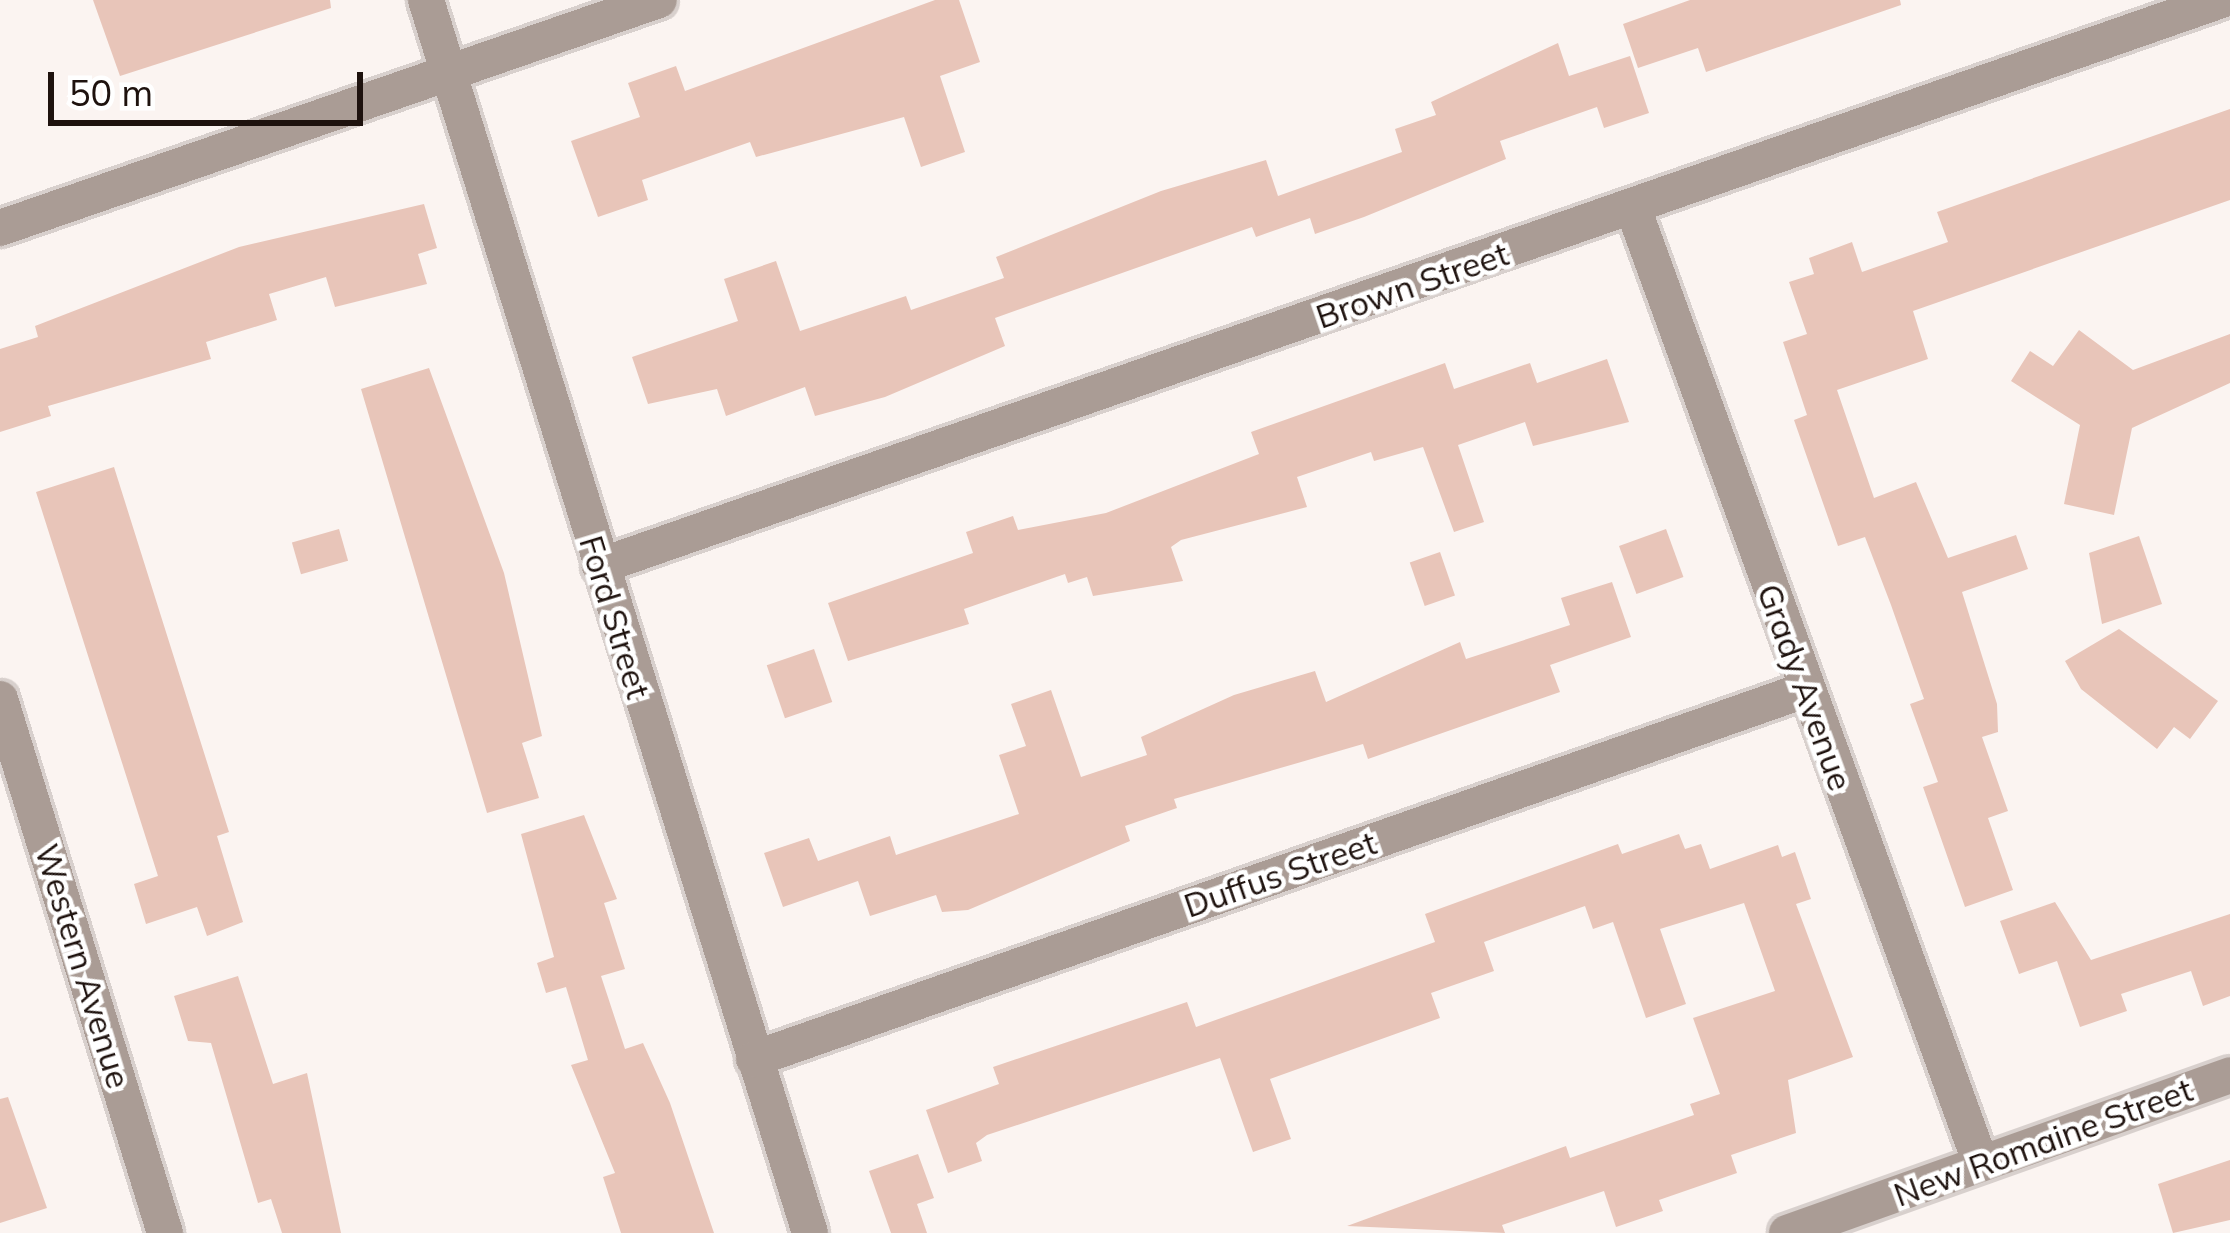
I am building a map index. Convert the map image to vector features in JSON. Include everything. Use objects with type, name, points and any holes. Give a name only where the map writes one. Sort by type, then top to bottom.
[{"type":"street","name":"Ford Street","points":[[426,0],[810,1233]]},
{"type":"street","points":[[0,228],[659,0]]},
{"type":"street","name":"Brown Street","points":[[600,566],[2222,0]]},
{"type":"street","name":"Grady Avenue","points":[[1633,208],[1981,1164]]},
{"type":"street","name":"Duffus Street","points":[[754,1059],[1805,690]]},
{"type":"street","name":"Western Avenue","points":[[0,699],[165,1233]]},
{"type":"street","name":"New Romaine Street","points":[[1787,1233],[2230,1075]]},
{"type":"building","points":[[93,0],[330,0],[331,8],[120,76]]},
{"type":"building","points":[[935,0],[959,0],[980,62],[940,76],[965,152],[921,167],[904,117],[756,157],[750,142],[642,180],[648,200],[598,217],[571,141],[640,117],[628,83],[676,66],[685,91]]},
{"type":"building","points":[[1690,0],[1900,0],[1901,5],[1706,72],[1698,48],[1638,68],[1623,24]]},
{"type":"building","points":[[1558,43],[1569,76],[1630,56],[1649,113],[1604,128],[1597,107],[1500,141],[1506,159],[1364,217],[1315,234],[1310,218],[1256,237],[1252,227],[995,318],[1005,346],[885,397],[815,416],[805,387],[726,416],[717,389],[648,404],[632,357],[738,321],[724,279],[776,261],[800,331],[906,296],[911,310],[1004,278],[996,257],[1161,191],[1266,160],[1278,196],[1402,152],[1395,129],[1436,115],[1431,102]]},
{"type":"building","points":[[2230,109],[2230,200],[1913,311],[1928,359],[1837,390],[1874,498],[1916,482],[1948,558],[2016,535],[2028,569],[1962,592],[1997,704],[1998,732],[1982,737],[2008,811],[1988,818],[2013,890],[1965,907],[1923,787],[1938,782],[1910,704],[1924,699],[1891,605],[1865,537],[1838,546],[1794,420],[1807,415],[1783,342],[1807,334],[1789,282],[1814,274],[1809,258],[1852,242],[1862,272],[1948,242],[1937,212]]},
{"type":"building","points":[[424,204],[437,248],[418,254],[427,284],[335,307],[326,277],[269,294],[277,320],[206,342],[211,359],[48,406],[51,416],[0,432],[0,349],[38,337],[35,326],[239,247]]},
{"type":"building","points":[[2079,330],[2133,370],[2230,334],[2230,383],[2132,428],[2114,515],[2064,504],[2080,425],[2011,381],[2030,351],[2053,366]]},
{"type":"building","points":[[1607,359],[1629,422],[1533,446],[1525,422],[1458,445],[1484,522],[1454,532],[1423,447],[1374,461],[1371,452],[1297,477],[1307,507],[1181,540],[1171,547],[1183,581],[1093,596],[1087,577],[1068,583],[1065,574],[964,609],[969,624],[848,661],[828,603],[973,553],[966,532],[1013,516],[1018,530],[1106,513],[1259,454],[1251,432],[1445,363],[1454,389],[1530,363],[1537,383]]},
{"type":"building","points":[[429,368],[504,573],[542,736],[522,743],[539,798],[487,813],[361,389]]},
{"type":"building","points":[[114,467],[229,832],[217,836],[243,922],[207,936],[197,907],[146,924],[134,884],[158,876],[36,492]]},
{"type":"building","points":[[339,529],[348,561],[301,574],[292,543]]},
{"type":"building","points":[[1666,529],[1683,577],[1636,594],[1619,546]]},
{"type":"building","points":[[2139,536],[2162,604],[2102,624],[2089,553]]},
{"type":"building","points":[[1440,552],[1455,595],[1425,606],[1410,562]]},
{"type":"building","points":[[1612,582],[1631,637],[1550,665],[1560,692],[1368,759],[1363,744],[1174,799],[1177,808],[1125,826],[1130,841],[968,910],[942,912],[936,895],[870,916],[858,881],[783,907],[764,853],[809,838],[818,861],[890,836],[896,855],[1019,814],[999,755],[1026,746],[1011,704],[1051,690],[1081,777],[1147,755],[1141,737],[1234,695],[1315,671],[1326,702],[1460,642],[1466,659],[1570,625],[1561,598]]},
{"type":"building","points":[[2119,629],[2218,701],[2190,739],[2174,727],[2157,749],[2081,689],[2065,661]]},
{"type":"building","points":[[814,649],[832,702],[785,718],[767,665]]},
{"type":"building","points":[[584,815],[617,899],[604,903],[625,969],[601,976],[625,1049],[643,1043],[670,1103],[714,1233],[621,1233],[603,1177],[615,1173],[571,1065],[588,1060],[566,987],[546,993],[537,963],[554,957],[521,834]]},
{"type":"building","points":[[1679,834],[1685,849],[1701,844],[1710,869],[1778,845],[1782,857],[1795,852],[1811,899],[1796,904],[1853,1057],[1788,1080],[1796,1133],[1731,1155],[1737,1173],[1659,1200],[1663,1211],[1616,1227],[1604,1191],[1502,1225],[1505,1233],[1347,1226],[1566,1146],[1570,1158],[1694,1115],[1690,1104],[1720,1094],[1693,1018],[1775,991],[1744,903],[1660,929],[1686,1004],[1646,1018],[1613,922],[1593,929],[1585,906],[1484,942],[1494,971],[1431,993],[1440,1018],[1270,1079],[1291,1139],[1253,1152],[1220,1058],[987,1135],[976,1143],[982,1161],[948,1173],[926,1110],[999,1084],[993,1067],[1187,1002],[1196,1027],[1435,942],[1425,914],[1618,844],[1622,854]]},
{"type":"building","points":[[2055,902],[2091,960],[2230,914],[2230,996],[2203,1006],[2191,971],[2121,994],[2127,1011],[2080,1027],[2057,961],[2019,974],[2000,921]]},
{"type":"building","points":[[238,976],[273,1084],[307,1073],[341,1233],[282,1233],[271,1199],[258,1203],[211,1043],[188,1041],[174,996]]},
{"type":"building","points":[[8,1097],[47,1208],[0,1223],[0,1099]]},
{"type":"building","points":[[918,1154],[934,1198],[917,1204],[927,1233],[891,1233],[869,1171]]},
{"type":"building","points":[[2230,1160],[2230,1220],[2173,1233],[2158,1184]]}]
